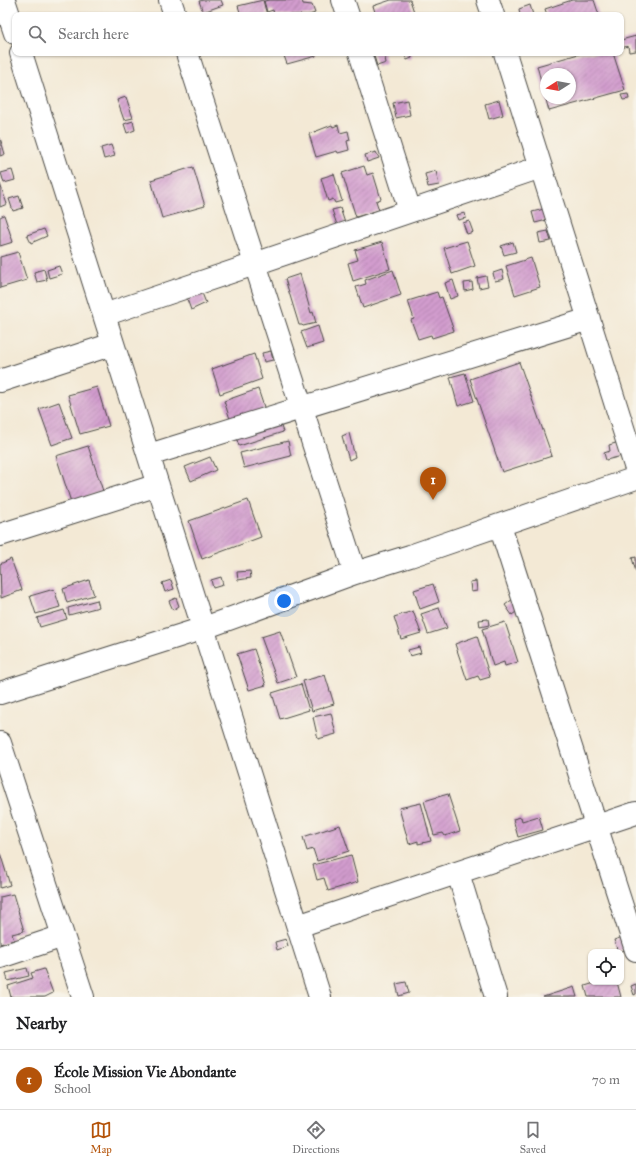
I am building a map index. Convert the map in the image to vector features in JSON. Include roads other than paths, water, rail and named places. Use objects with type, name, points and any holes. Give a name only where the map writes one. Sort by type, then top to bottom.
[{"type":"street","points":[[4,0],[12,25]]},
{"type":"street","points":[[170,0],[174,12]]},
{"type":"street","points":[[343,0],[347,12]]},
{"type":"street","points":[[488,0],[492,12]]},
{"type":"street","points":[[22,56],[320,997]]},
{"type":"street","points":[[188,56],[355,573]]},
{"type":"street","points":[[361,56],[410,211]]},
{"type":"street","points":[[506,56],[636,469]]},
{"type":"street","points":[[104,315],[541,166]]},
{"type":"street","points":[[149,455],[589,319]]},
{"type":"street","points":[[0,381],[113,344]]},
{"type":"street","points":[[0,692],[204,628],[355,573],[500,526],[636,478]]},
{"type":"street","points":[[0,535],[158,485]]},
{"type":"street","points":[[500,526],[636,950]]},
{"type":"street","points":[[0,743],[83,997]]},
{"type":"street","points":[[298,926],[636,813]]},
{"type":"street","points":[[458,873],[496,997]]},
{"type":"street","points":[[0,957],[63,936]]},
{"type":"place","name":"École Mission Vie Abondante","points":[[433,500]]}]
